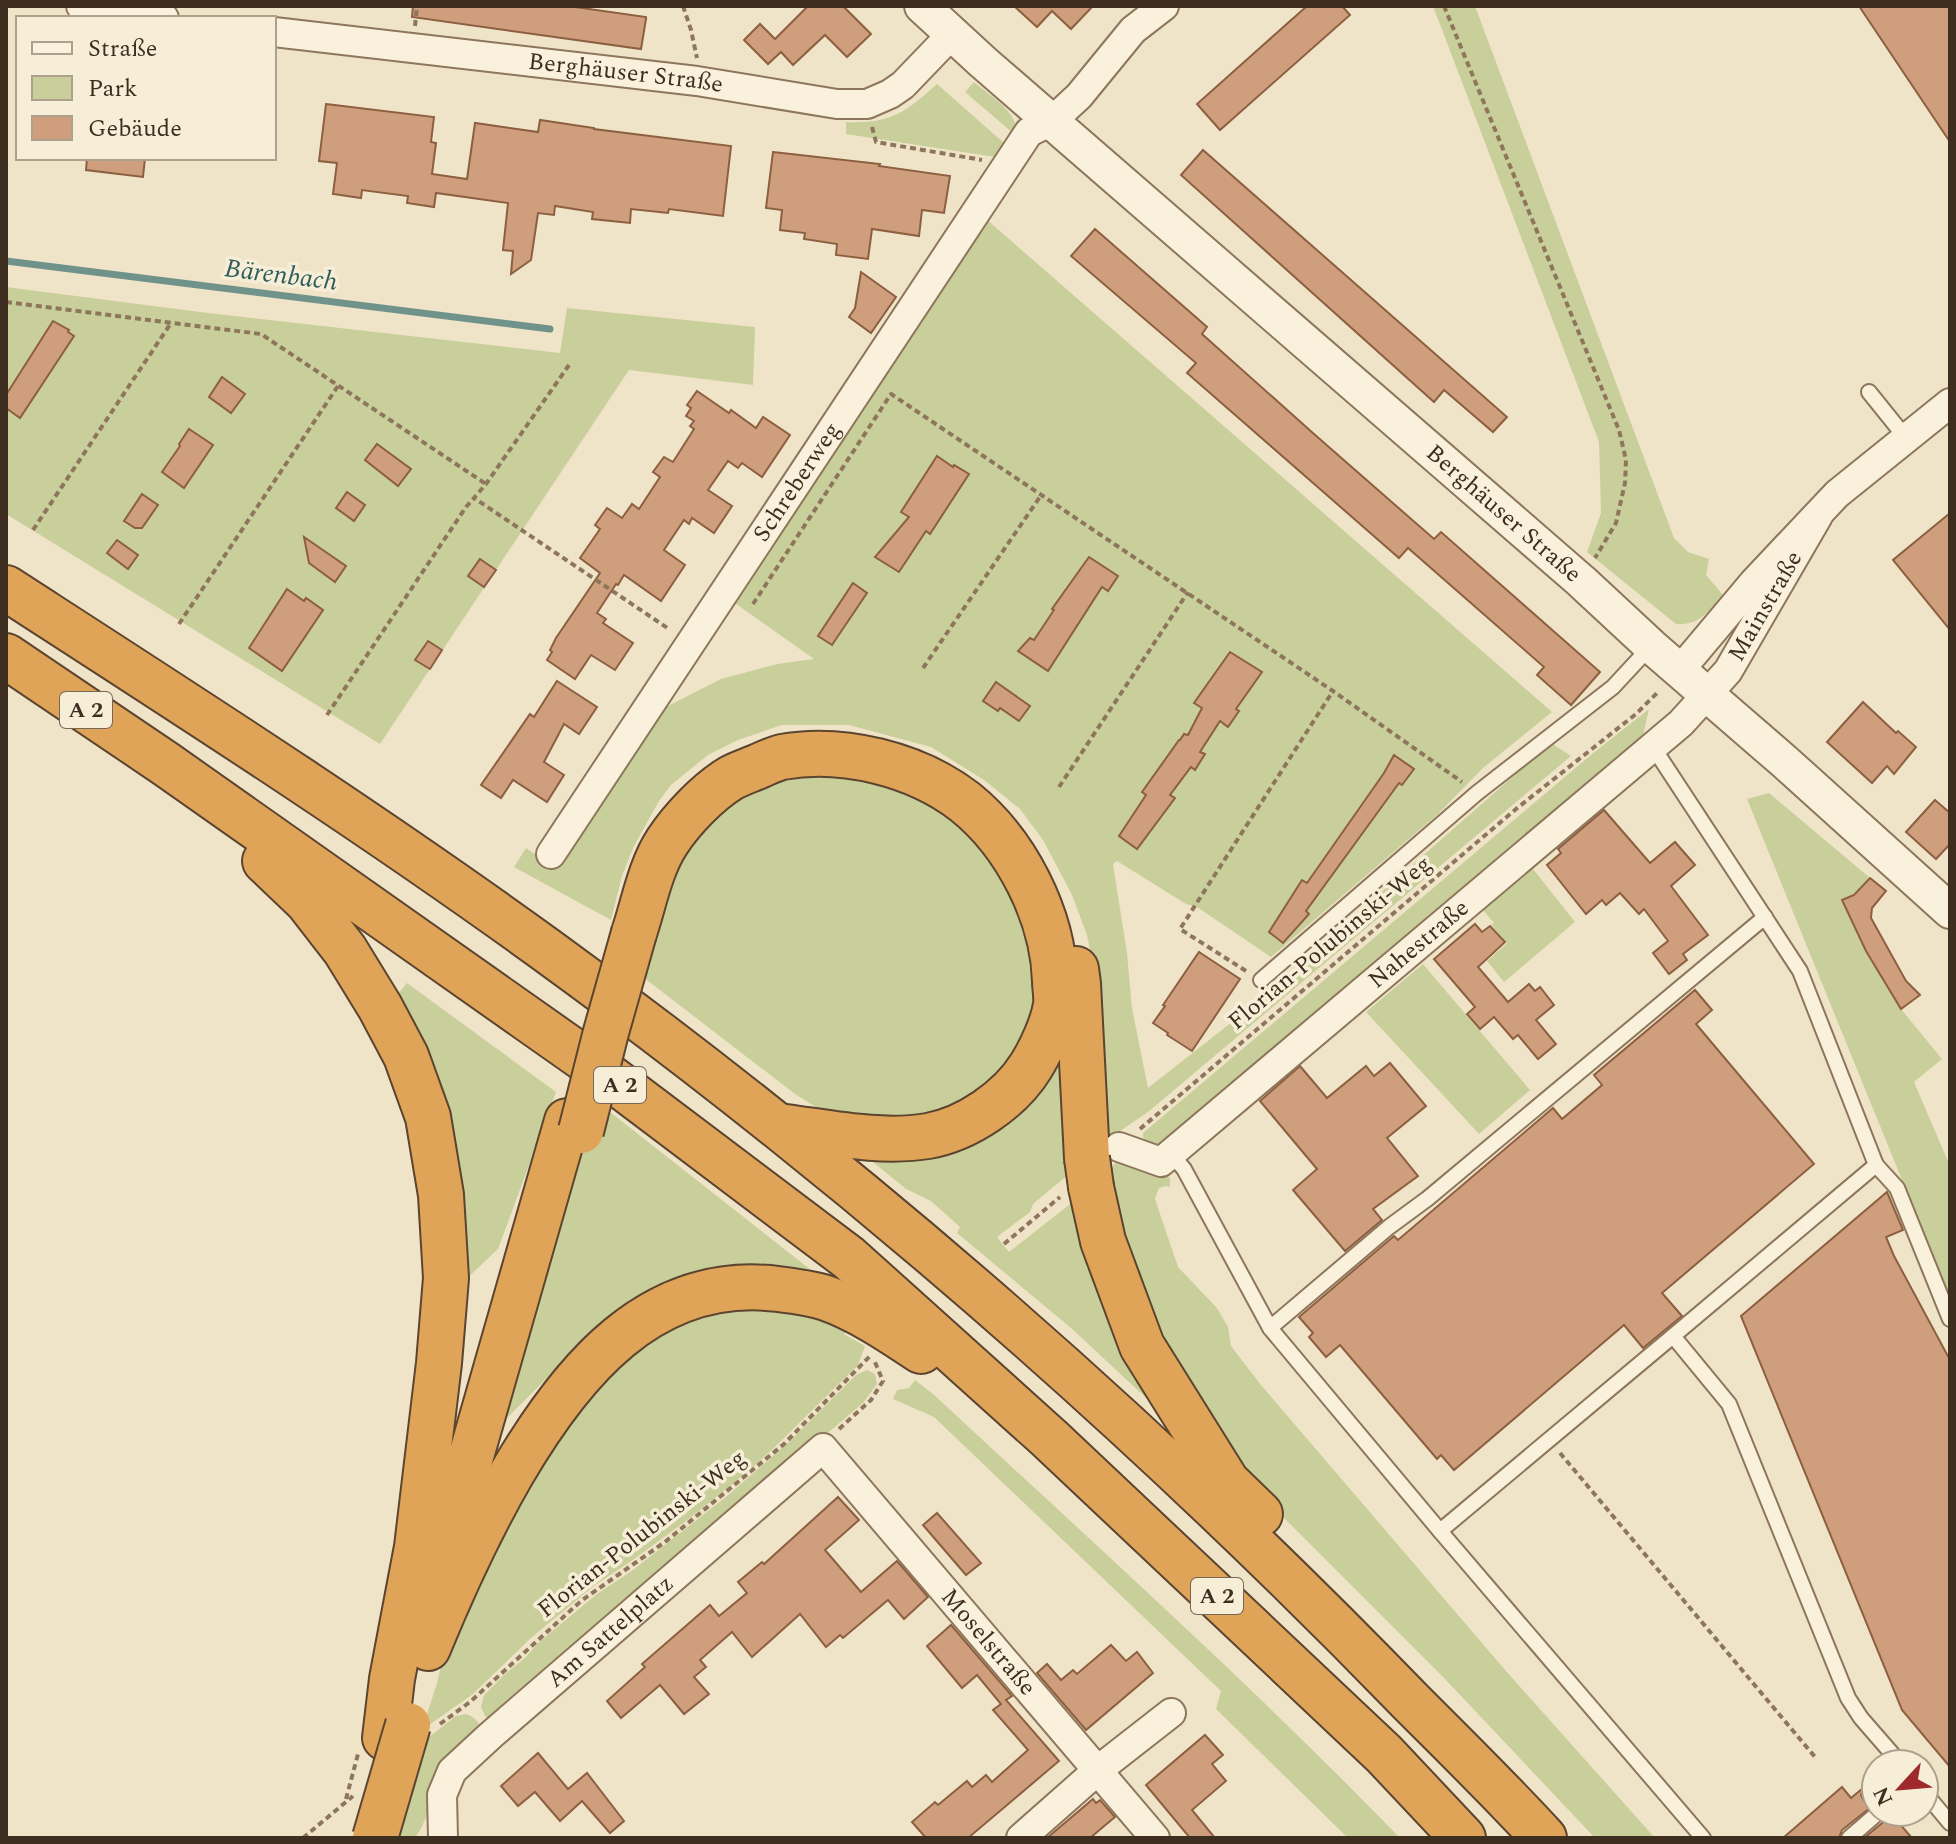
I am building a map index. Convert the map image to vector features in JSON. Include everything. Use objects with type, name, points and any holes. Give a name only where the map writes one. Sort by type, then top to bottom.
[{"type":"highway","name":"A 2","points":[[6,588],[295,775],[542,947],[778,1126],[966,1283],[1163,1458],[1352,1641],[1544,1838]]},
{"type":"highway","name":"A 2","points":[[6,656],[166,764],[596,1067],[849,1258],[1049,1438],[1384,1754],[1463,1838]]},
{"type":"highway","points":[[375,1838],[409,1730],[428,1648],[629,929],[646,854],[665,819],[698,780],[733,756],[765,744],[802,736],[839,738],[892,749],[937,768],[962,782],[990,805],[1022,842],[1055,901],[1071,946],[1078,984],[1090,1172],[1103,1241],[1142,1346],[1227,1482],[1304,1558],[1352,1641]]},
{"type":"highway","points":[[629,929],[667,842],[695,808],[731,779],[780,757],[833,754],[870,759],[907,770],[965,803],[995,833],[1027,877],[1047,926],[1055,962],[1056,1005],[1041,1050],[1024,1077],[1002,1099],[965,1123],[932,1135],[896,1140],[778,1126]]},
{"type":"highway","points":[[166,764],[307,901],[345,950],[406,1056],[428,1117],[441,1195],[446,1278],[417,1547],[392,1679],[409,1730]]},
{"type":"highway","points":[[351,1820],[409,1730],[409,1672],[574,1126]]},
{"type":"highway","points":[[428,1648],[484,1522],[561,1397],[588,1365],[626,1331],[693,1295],[755,1286],[827,1298],[880,1323],[1049,1438]]},
{"type":"street","points":[[81,6],[150,16]]},
{"type":"street","name":"Berghäuser Straße","points":[[922,6],[1581,581],[1950,911]]},
{"type":"street","name":"Schreberweg","points":[[551,854],[1029,132],[1052,121],[1079,96],[1133,30],[1164,6]]},
{"type":"street","name":"Berghäuser Straße","points":[[276,32],[697,81],[837,104],[867,104],[890,94],[903,85],[952,34]]},
{"type":"street","name":"Mainstraße","points":[[1680,670],[1754,582],[1837,494],[1950,403]]},
{"type":"street","name":"Mainstraße","points":[[1707,694],[1728,671],[1818,516]]},
{"type":"street","name":"Nahestraße","points":[[1171,1154],[1681,723],[1707,694]]},
{"type":"street","points":[[1090,1172],[1161,1162],[1171,1154]]},
{"type":"street","name":"Moselstraße","points":[[823,1448],[1155,1838]]},
{"type":"street","name":"Am Sattelplatz","points":[[443,1838],[442,1795],[452,1771],[823,1448]]},
{"type":"street","points":[[1021,1838],[1098,1770],[1171,1713]]},
{"type":"lane","points":[[1869,392],[1906,438]]},
{"type":"lane","points":[[1261,980],[1477,793],[1613,687],[1651,646]]},
{"type":"lane","points":[[1653,747],[1800,971],[1876,1165],[1897,1188],[1950,1319]]},
{"type":"lane","points":[[1270,1328],[1765,917]]},
{"type":"lane","points":[[1171,1154],[1184,1169],[1270,1328],[1703,1838]]},
{"type":"lane","points":[[1440,1531],[1876,1165]]},
{"type":"lane","points":[[1673,1336],[1729,1404],[1848,1698],[1887,1748]]},
{"type":"path","points":[[683,6],[696,53],[697,81]]},
{"type":"path","points":[[1444,6],[1619,430],[1626,460],[1625,483],[1616,523],[1581,581]]},
{"type":"path","points":[[867,104],[876,142],[1008,164]]},
{"type":"path","points":[[6,302],[261,334],[486,484]]},
{"type":"path","points":[[33,530],[171,323]]},
{"type":"path","points":[[327,715],[466,507],[486,484],[569,365]]},
{"type":"path","points":[[179,624],[338,386]]},
{"type":"path","points":[[753,604],[891,394],[1188,592],[1477,793]]},
{"type":"path","points":[[923,668],[1042,494]]},
{"type":"path","points":[[474,498],[691,643]]},
{"type":"path","points":[[1059,787],[1188,592]]},
{"type":"path","name":"Florian-Polubinski-Weg","points":[[1004,1244],[1516,809],[1636,714],[1680,670]]},
{"type":"path","points":[[1261,980],[1180,929],[1333,691]]},
{"type":"path","name":"Florian-Polubinski-Weg","points":[[409,1730],[470,1702],[581,1601],[665,1542],[784,1444],[874,1353],[883,1381],[871,1400],[823,1448]]},
{"type":"path","points":[[1549,1440],[1815,1757]]},
{"type":"path","points":[[303,1838],[351,1820]]},
{"type":"green space","points":[[1433,6],[1475,6],[1674,538],[1688,552],[1709,559],[1706,575],[1723,595],[1703,616],[1691,623],[1676,624],[1587,552],[1601,513],[1599,442]]},
{"type":"green space","points":[[974,82],[1011,115],[1017,130],[1014,134],[965,92]]},
{"type":"green space","points":[[937,84],[1004,143],[995,157],[846,134],[846,122],[874,121],[896,115]]},
{"type":"green space","points":[[986,219],[1552,712],[1483,768],[1438,814],[1271,957],[1197,907],[1186,904],[1117,861],[1113,864],[1132,1008],[1148,1088],[1246,1011],[1551,743],[1571,756],[1148,1112],[1104,1142],[1098,989],[1087,935],[1072,895],[1043,840],[1020,809],[984,780],[931,747],[849,725],[782,725],[738,740],[708,755],[671,785],[659,801],[634,846],[622,876],[611,920],[514,867],[526,848],[557,869],[662,709],[721,679],[777,664],[814,659],[732,601]]},
{"type":"green space","points":[[6,287],[560,353],[567,308],[755,327],[753,385],[629,370],[380,744],[6,514]]},
{"type":"green space","points":[[1649,709],[1641,744],[1151,1153],[1144,1150],[1143,1133]]},
{"type":"green space","points":[[828,763],[939,800],[1037,912],[1034,1039],[957,1116],[841,1123],[795,1094],[639,974],[668,873],[723,795]]},
{"type":"green space","points":[[1769,793],[1870,878],[1854,895],[1842,901],[1866,952],[1901,1009],[1942,1059],[1914,1082],[1950,1166],[1950,1298],[1747,799]]},
{"type":"green space","points":[[1533,869],[1575,922],[1504,982],[1487,961],[1507,943],[1483,910]]},
{"type":"green space","points":[[1423,964],[1530,1090],[1479,1134],[1366,1012]]},
{"type":"green space","points":[[407,983],[556,1092],[498,1249],[461,1284],[395,998]]},
{"type":"green space","points":[[1068,1020],[1075,1169],[1033,1204],[1030,1212],[997,1237],[1009,1252],[1079,1197],[1172,1422],[1071,1328],[957,1233],[960,1227],[931,1201],[906,1189],[862,1153],[910,1153]]},
{"type":"green space","points":[[601,1105],[820,1277],[604,1321],[504,1421],[578,1151]]},
{"type":"green space","points":[[1127,1158],[1147,1161],[1170,1178],[1170,1187],[1159,1188],[1155,1199],[1178,1267],[1217,1308],[1228,1327],[1231,1346],[1261,1385],[1506,1671],[1655,1838],[1595,1838],[1445,1679],[1252,1484],[1141,1307],[1107,1176],[1115,1163]]},
{"type":"green space","points":[[733,1304],[852,1322],[844,1334],[865,1346],[858,1365],[746,1473],[690,1518],[595,1585],[531,1638],[473,1694],[422,1730],[450,1627],[484,1551],[577,1407],[642,1340]]},
{"type":"green space","points":[[867,1370],[875,1374],[877,1384],[863,1403],[490,1720],[485,1716],[481,1707],[484,1695],[538,1643],[597,1594],[633,1570],[727,1496],[791,1440],[856,1375]]},
{"type":"green space","points":[[915,1380],[1228,1668],[1400,1838],[1348,1838],[1216,1709],[1221,1691],[934,1417],[893,1399],[897,1390],[909,1388]]},
{"type":"green space","points":[[466,1714],[476,1720],[481,1730],[443,1773],[415,1838],[391,1838],[416,1747],[456,1716]]},
{"type":"building","points":[[413,6],[568,6],[646,19],[641,49],[412,17]]},
{"type":"building","points":[[808,6],[843,6],[871,34],[847,57],[825,35],[793,65],[781,52],[768,64],[744,40],[760,24],[775,39]]},
{"type":"building","points":[[1014,6],[1093,6],[1071,29],[1052,11],[1037,27]]},
{"type":"building","points":[[1307,6],[1342,6],[1350,15],[1220,130],[1197,104]]},
{"type":"building","points":[[1859,6],[1950,6],[1950,142]]},
{"type":"building","points":[[326,104],[434,117],[431,142],[436,143],[432,174],[467,179],[475,123],[538,132],[540,120],[731,146],[723,216],[669,209],[668,213],[631,209],[630,223],[592,219],[593,212],[555,206],[554,215],[538,213],[531,260],[511,274],[513,251],[503,250],[508,203],[436,193],[434,207],[407,203],[408,196],[362,190],[361,198],[333,194],[337,163],[319,161]]},
{"type":"building","points":[[1203,150],[1507,417],[1493,432],[1444,390],[1434,402],[1181,175]]},
{"type":"building","points":[[773,152],[880,164],[950,176],[944,213],[922,210],[919,236],[872,229],[868,259],[836,255],[837,244],[804,239],[805,233],[780,230],[782,210],[766,208]]},
{"type":"building","points":[[87,160],[145,160],[143,177],[86,170]]},
{"type":"building","points":[[1095,229],[1207,327],[1202,334],[1314,434],[1434,539],[1441,532],[1600,672],[1571,705],[1537,675],[1544,667],[1408,548],[1399,558],[1187,373],[1196,363],[1071,256]]},
{"type":"building","points":[[861,272],[896,297],[871,333],[849,317],[855,308]]},
{"type":"building","points":[[53,321],[74,336],[20,418],[6,408],[6,395]]},
{"type":"building","points":[[222,377],[245,394],[231,413],[209,397]]},
{"type":"building","points":[[697,391],[756,428],[763,417],[790,435],[762,477],[742,463],[738,468],[728,461],[708,490],[732,506],[714,533],[692,518],[689,524],[684,520],[664,550],[685,565],[661,601],[624,575],[616,584],[597,613],[606,619],[603,623],[633,643],[615,670],[591,655],[575,679],[547,660],[556,638],[600,573],[580,558],[600,529],[595,525],[607,508],[622,518],[632,504],[639,509],[660,477],[653,472],[664,457],[673,462],[694,429],[690,426],[694,421],[686,416],[691,408],[687,405]]},
{"type":"building","points":[[189,429],[213,445],[184,488],[162,472]]},
{"type":"building","points":[[377,444],[411,469],[398,486],[365,460]]},
{"type":"building","points":[[937,456],[969,474],[930,534],[926,531],[899,572],[875,557],[909,517],[901,512]]},
{"type":"building","points":[[347,492],[365,505],[354,521],[336,508]]},
{"type":"building","points":[[142,494],[158,505],[142,528],[135,528],[124,521]]},
{"type":"building","points":[[1950,513],[1950,630],[1893,560]]},
{"type":"building","points":[[304,537],[346,566],[335,582],[309,563]]},
{"type":"building","points":[[117,540],[138,555],[128,569],[107,553]]},
{"type":"building","points":[[1089,557],[1118,576],[1108,591],[1102,587],[1048,671],[1018,651],[1030,638],[1034,640]]},
{"type":"building","points":[[480,559],[496,570],[484,587],[468,576]]},
{"type":"building","points":[[853,583],[867,593],[832,645],[818,636]]},
{"type":"building","points":[[287,589],[323,610],[282,671],[249,648]]},
{"type":"building","points":[[428,641],[442,650],[430,669],[415,660]]},
{"type":"building","points":[[1230,652],[1262,672],[1236,709],[1239,711],[1228,727],[1220,721],[1200,752],[1205,754],[1195,770],[1191,767],[1170,795],[1175,798],[1137,849],[1119,836],[1146,795],[1142,792],[1179,740],[1184,734],[1188,735],[1202,708],[1194,703]]},
{"type":"building","points":[[557,681],[597,707],[579,734],[564,724],[544,762],[564,775],[547,802],[513,780],[501,798],[481,785],[530,714],[534,717]]},
{"type":"building","points":[[996,682],[1030,706],[1019,721],[983,701]]},
{"type":"building","points":[[1863,702],[1916,747],[1894,774],[1887,766],[1872,783],[1827,742]]},
{"type":"building","points":[[1394,755],[1414,769],[1402,785],[1399,783],[1306,911],[1309,914],[1283,943],[1269,932],[1302,880],[1307,883]]},
{"type":"building","points":[[1935,800],[1950,813],[1950,844],[1936,859],[1906,832]]},
{"type":"building","points":[[1604,810],[1650,863],[1675,842],[1695,865],[1671,886],[1708,935],[1683,954],[1687,960],[1669,974],[1653,953],[1668,941],[1644,909],[1639,914],[1620,893],[1606,905],[1602,900],[1586,914],[1547,865],[1561,853],[1558,849]]},
{"type":"building","points":[[1870,878],[1886,891],[1872,908],[1871,918],[1906,981],[1920,995],[1901,1009],[1866,951],[1842,900],[1854,895]]},
{"type":"building","points":[[1475,924],[1482,932],[1490,926],[1505,942],[1478,967],[1508,1002],[1529,984],[1535,991],[1540,987],[1554,1005],[1536,1020],[1556,1044],[1538,1059],[1518,1035],[1513,1039],[1494,1017],[1480,1029],[1467,1014],[1475,1007],[1434,959]]},
{"type":"building","points":[[1199,952],[1240,979],[1192,1051],[1153,1023]]},
{"type":"building","points":[[1695,990],[1712,1010],[1696,1024],[1814,1164],[1662,1293],[1682,1316],[1643,1348],[1624,1325],[1454,1470],[1441,1455],[1437,1459],[1340,1345],[1326,1357],[1309,1337],[1313,1333],[1299,1317],[1394,1236],[1398,1240],[1553,1108],[1562,1119],[1602,1085],[1594,1075]]},
{"type":"building","points":[[1390,1063],[1426,1106],[1387,1138],[1418,1176],[1373,1209],[1382,1220],[1345,1251],[1293,1190],[1317,1169],[1260,1101],[1300,1066],[1327,1098],[1366,1066],[1374,1076]]},
{"type":"building","points":[[1887,1192],[1903,1230],[1886,1237],[1950,1360],[1950,1767],[1940,1755],[1940,1748],[1934,1748],[1902,1710],[1741,1316]]},
{"type":"building","points":[[838,1497],[859,1520],[825,1550],[861,1592],[897,1561],[928,1597],[904,1619],[888,1600],[843,1638],[840,1635],[826,1647],[800,1614],[752,1657],[732,1632],[700,1660],[706,1667],[694,1677],[709,1694],[684,1714],[660,1685],[621,1718],[607,1701],[645,1667],[642,1664],[710,1605],[719,1616],[747,1593],[738,1582],[762,1562],[764,1564]]},
{"type":"building","points":[[937,1513],[981,1563],[966,1575],[923,1525]]},
{"type":"building","points":[[951,1625],[1012,1696],[1006,1700],[1059,1761],[968,1838],[926,1838],[912,1822],[935,1802],[938,1805],[967,1781],[972,1787],[986,1775],[992,1782],[1028,1750],[993,1710],[1001,1704],[977,1675],[962,1688],[927,1646]]},
{"type":"building","points":[[1111,1645],[1126,1661],[1137,1652],[1153,1673],[1086,1730],[1037,1673],[1047,1664],[1061,1680],[1073,1670],[1077,1674]]},
{"type":"building","points":[[1205,1735],[1223,1755],[1212,1764],[1226,1781],[1192,1810],[1215,1838],[1190,1838],[1146,1785]]},
{"type":"building","points":[[538,1753],[568,1789],[587,1773],[624,1821],[610,1833],[582,1801],[560,1821],[535,1792],[518,1806],[501,1786]]},
{"type":"building","points":[[1842,1787],[1851,1798],[1860,1790],[1860,1816],[1842,1830],[1839,1838],[1783,1838]]},
{"type":"building","points":[[1093,1799],[1096,1803],[1100,1800],[1115,1817],[1090,1838],[1047,1838]]},
{"type":"building","points":[[1876,1828],[1903,1828],[1912,1838],[1864,1838]]},
{"type":"waterway","name":"Bärenbach","points":[[6,261],[550,329]]}]
